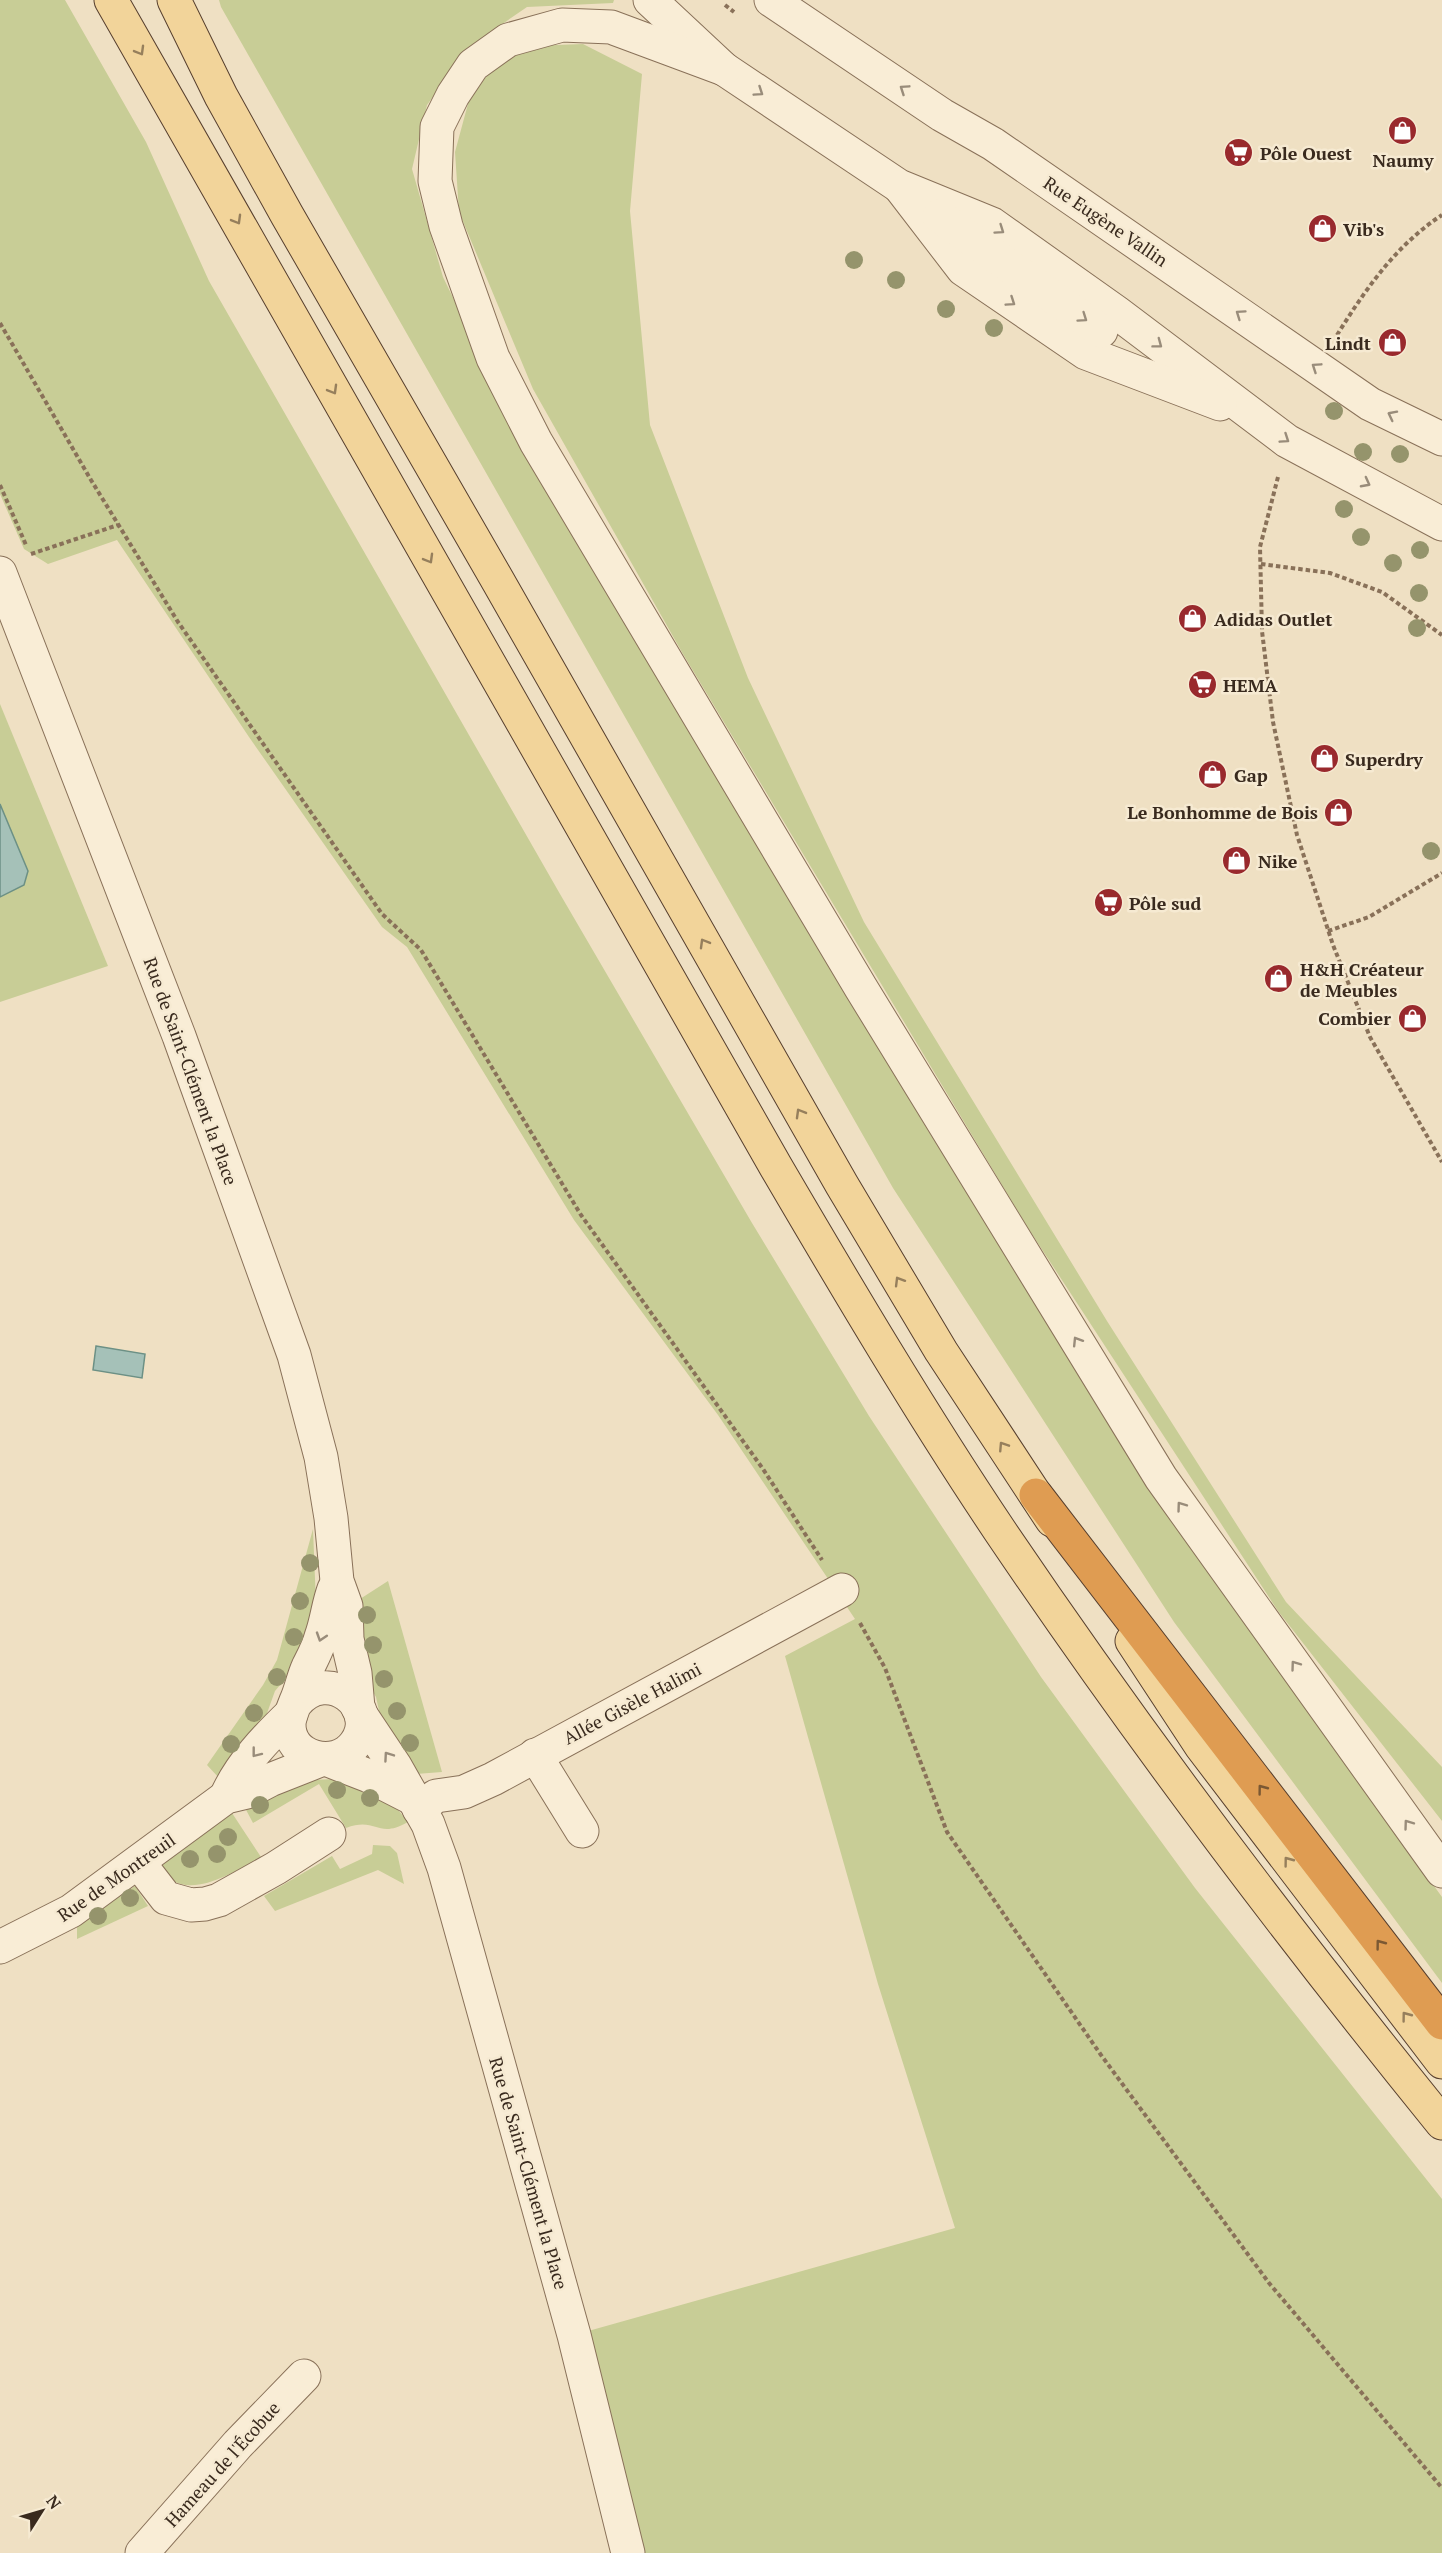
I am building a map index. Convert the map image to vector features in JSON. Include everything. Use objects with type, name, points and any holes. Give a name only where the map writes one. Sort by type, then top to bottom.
[{"type":"highway","points":[[1036,1495],[1442,2023]]},
{"type":"main road","points":[[111,0],[776,1167],[856,1303],[1000,1530],[1175,1780],[1442,2123]]},
{"type":"main road","points":[[174,0],[221,96],[287,215],[842,1185],[941,1351],[1201,1746],[1442,2062]]},
{"type":"street","points":[[650,0],[724,69],[899,186],[1101,331]]},
{"type":"street","name":"Rue Eugène Vallin","points":[[771,0],[942,115],[1012,157],[1370,404],[1442,439]]},
{"type":"street","points":[[724,69],[611,27],[562,25],[508,40],[473,65],[453,95],[437,127],[435,181],[446,226],[493,358],[536,442],[861,988],[1161,1478],[1442,1871]]},
{"type":"street","points":[[942,115],[983,158],[1144,271]]},
{"type":"street","points":[[899,186],[992,224],[1116,312],[1287,441],[1442,524]]},
{"type":"street","points":[[899,186],[963,269],[1086,353],[1258,419]]},
{"type":"street","name":"Rue de Saint-Clément la Place","points":[[0,573],[179,1036],[284,1323],[309,1406],[321,1457],[331,1518],[337,1581],[346,1606],[347,1639],[355,1673],[360,1731],[354,1745],[343,1755],[325,1760]]},
{"type":"street","name":"Rue de Saint-Clément la Place","points":[[337,1581],[328,1606],[322,1635],[293,1709],[289,1726],[296,1744],[310,1756],[369,1776],[416,1804]]},
{"type":"street","name":"Allée Gisèle Halimi","points":[[416,1804],[436,1796],[464,1792],[493,1779],[842,1590]]},
{"type":"street","name":"Rue de Saint-Clément la Place","points":[[293,1709],[306,1692],[328,1687],[343,1691],[395,1766],[428,1824],[444,1868],[574,2335],[628,2553]]},
{"type":"street","name":"Rue de Montreuil","points":[[226,1797],[235,1777],[293,1709]]},
{"type":"street","points":[[535,1755],[582,1831]]},
{"type":"street","name":"Rue de Montreuil","points":[[0,1947],[71,1911],[226,1797],[247,1792],[270,1780],[325,1760]]},
{"type":"street","points":[[139,1863],[166,1898],[191,1905],[205,1904],[219,1900],[276,1868],[329,1834]]},
{"type":"street","name":"Hameau de l'Écobue","points":[[142,2553],[238,2444],[303,2376]]},
{"type":"path","points":[[1317,367],[1363,295],[1384,267],[1406,244],[1442,215]]},
{"type":"path","points":[[0,323],[118,525],[178,622],[382,914],[421,950],[580,1215],[762,1469],[842,1590],[885,1668],[947,1832],[1101,2055],[1269,2283],[1442,2488]]},
{"type":"path","points":[[1287,441],[1260,547],[1262,631],[1273,722],[1297,835],[1328,931],[1370,1037],[1442,1162]]},
{"type":"path","points":[[30,554],[118,525]]},
{"type":"path","points":[[1261,564],[1330,573],[1382,592],[1442,635]]},
{"type":"path","points":[[1328,931],[1369,917],[1442,873]]},
{"type":"green space","points":[[0,0],[65,0],[146,142],[209,281],[560,894],[752,1223],[869,1416],[1041,1677],[1195,1888],[1442,2199],[1442,2553],[628,2553],[574,2335],[955,2228],[878,1984],[785,1656],[855,1619],[718,1415],[574,1220],[407,947],[382,927],[249,737],[117,540],[48,564],[24,549],[0,494]]},
{"type":"green space","points":[[219,0],[614,0],[613,3],[527,7],[469,47],[427,105],[412,169],[443,277],[542,482],[929,1132],[1202,1563],[1442,1897],[1442,1983],[1174,1622],[893,1188]]},
{"type":"green space","points":[[583,44],[642,74],[630,211],[650,425],[748,678],[864,922],[1107,1321],[1286,1602],[1442,1767],[1442,1821],[1278,1611],[1026,1225],[683,654],[533,389],[459,212],[455,152],[469,100],[494,66],[532,46]]},
{"type":"green space","points":[[0,704],[108,966],[0,1002]]},
{"type":"green space","points":[[313,1529],[316,1604],[298,1664],[275,1691],[266,1716],[219,1778],[207,1765],[263,1685],[277,1660]]},
{"type":"green space","points":[[388,1581],[442,1772],[416,1774],[383,1729],[376,1697],[368,1683],[360,1599]]},
{"type":"green space","points":[[336,1779],[390,1800],[408,1822],[390,1829],[364,1825],[346,1828],[319,1784],[253,1823],[244,1806],[309,1780]]},
{"type":"green space","points":[[232,1813],[261,1857],[230,1874],[205,1883],[182,1884],[168,1877],[159,1866]]},
{"type":"green space","points":[[373,1845],[390,1846],[397,1853],[404,1884],[378,1870],[275,1911],[264,1896],[332,1856],[340,1869],[372,1854]]},
{"type":"green space","points":[[135,1886],[148,1906],[77,1939],[77,1925]]},
{"type":"water","points":[[0,804],[28,871],[24,885],[0,897]]},
{"type":"water","points":[[96,1346],[145,1354],[142,1378],[93,1370]]},
{"type":"place","name":"Naumy","points":[[1403,131]]},
{"type":"place","name":"Pôle Ouest","points":[[1239,153]]},
{"type":"place","name":"Vib's","points":[[1322,229]]},
{"type":"place","name":"Lindt","points":[[1392,343]]},
{"type":"place","name":"Adidas Outlet","points":[[1193,619]]},
{"type":"place","name":"HEMA","points":[[1202,685]]},
{"type":"place","name":"Superdry","points":[[1324,759]]},
{"type":"place","name":"Gap","points":[[1213,775]]},
{"type":"place","name":"Le Bonhomme de Bois","points":[[1339,812]]},
{"type":"place","name":"Nike","points":[[1237,861]]},
{"type":"place","name":"Pôle sud","points":[[1108,903]]},
{"type":"place","name":"H&H Créateur de Meubles","points":[[1279,979]]},
{"type":"place","name":"Combier","points":[[1412,1018]]}]
